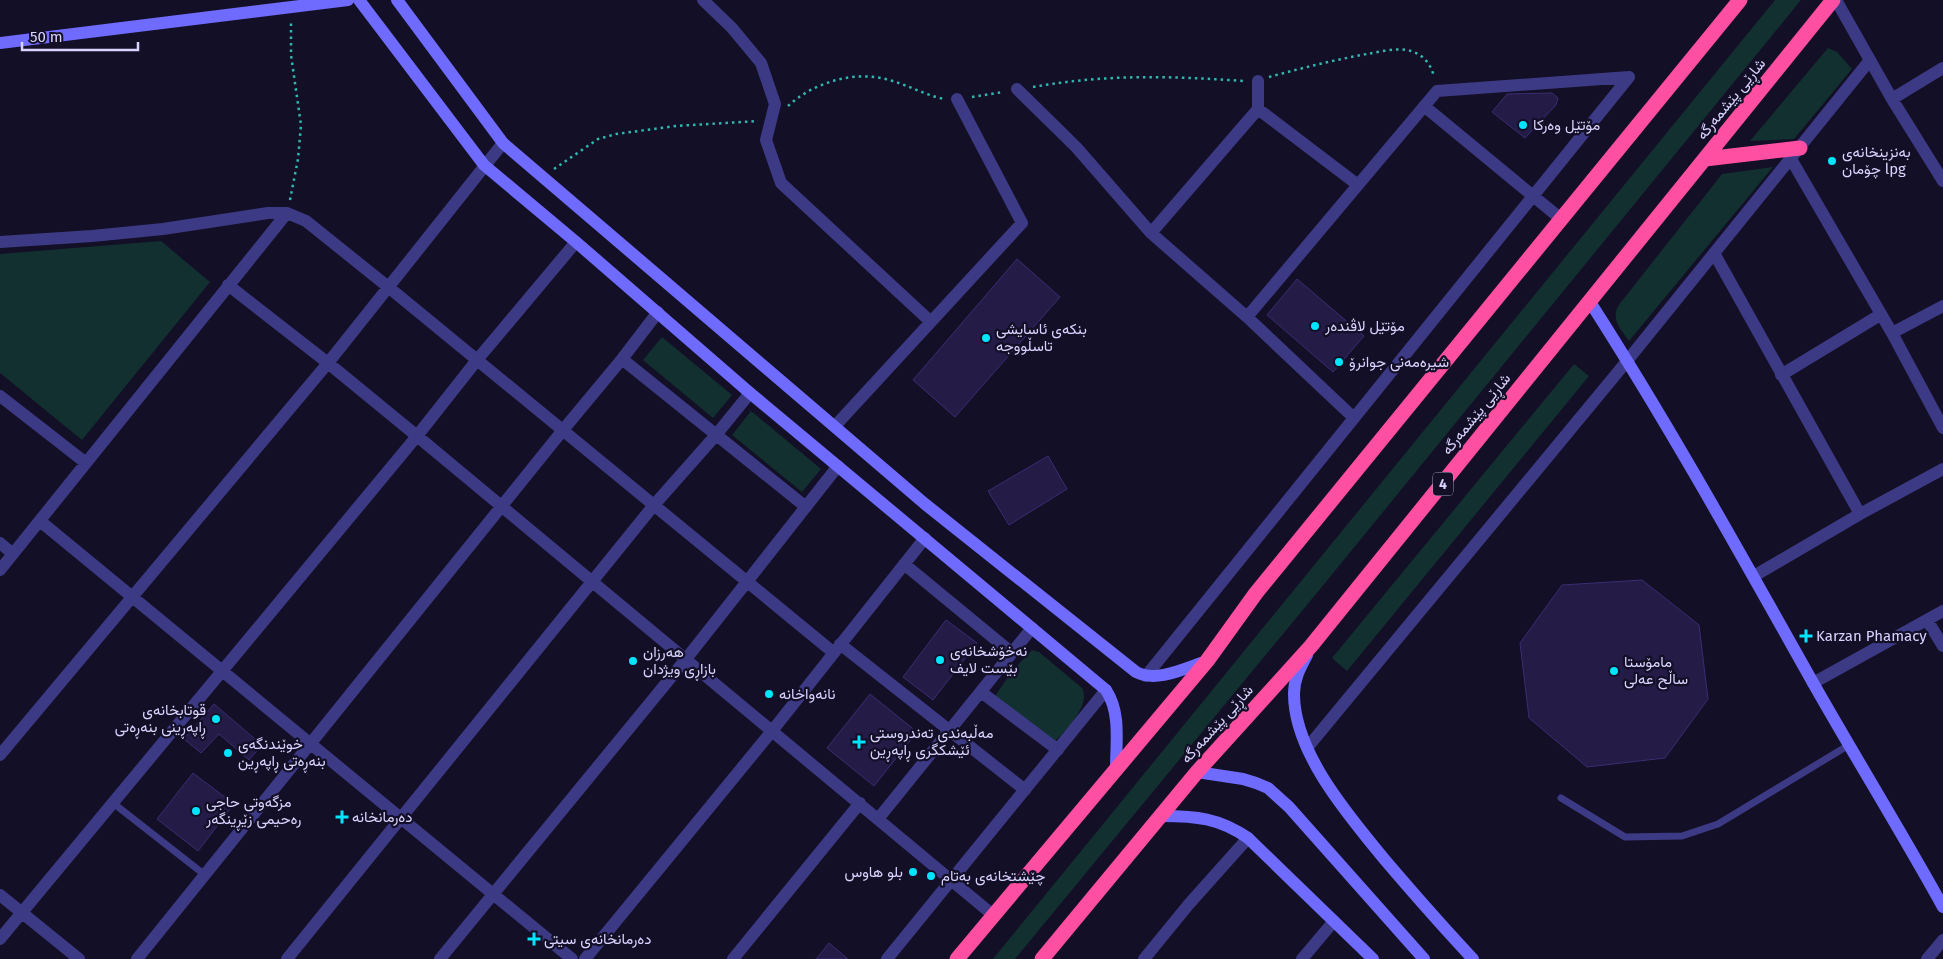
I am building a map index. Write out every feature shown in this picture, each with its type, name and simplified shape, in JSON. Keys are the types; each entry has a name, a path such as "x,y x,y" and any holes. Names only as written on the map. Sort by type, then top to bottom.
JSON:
{"highway":[{"path":"958,959 1207,661 1256,593 1740,0"},
{"name":"شاڕێی پێشمەرگە","path":"1042,959 1197,772 1311,646 1834,0"},
{"path":"1705,158 1796,154"}],"main road":[{"path":"0,43 271,4 348,0"},
{"path":"359,0 484,165 658,312 750,393 1106,690 1114,706 1116,717 1116,768"},
{"path":"397,0 503,143 925,504 1131,668 1146,676 1160,676 1207,661"},
{"path":"1590,302 1754,576 1849,745 1939,891 1943,907"},
{"path":"1311,646 1295,678 1296,718 1307,748 1323,780 1346,812 1413,892 1473,959"},
{"path":"1197,772 1243,779 1268,788 1289,807 1424,959"},
{"path":"1162,816 1204,818 1234,829 1248,838 1373,959"}],"street":[{"path":"703,0 732,28 761,63 775,104 766,140 781,183 931,322"},
{"path":"1834,0 1943,181"},
{"path":"1307,748 1627,361 1870,60"},
{"path":"1892,98 1943,68"},
{"path":"1146,676 1629,77 1437,91 1247,317"},
{"path":"1151,234 1258,109 1258,81"},
{"path":"1017,89 1076,147 1151,234 1247,317 1354,418"},
{"path":"835,426 1022,223 957,99"},
{"path":"1424,106 1561,219"},
{"path":"1258,109 1358,185"},
{"path":"0,755 328,362 503,143"},
{"path":"1796,154 1880,315 1892,333 1943,428"},
{"path":"0,242 163,229 268,213 287,214 306,221 388,286 746,581 950,731 1025,790"},
{"path":"0,570 287,214"},
{"path":"0,939 576,242"},
{"path":"1714,253 1860,514"},
{"path":"228,285 328,362 993,915"},
{"path":"1892,333 1943,306"},
{"path":"137,959 563,430 622,360 658,312"},
{"path":"1781,375 1880,315"},
{"path":"622,360 806,506"},
{"path":"288,959 654,505 716,435 750,393"},
{"path":"0,396 86,463"},
{"path":"440,959 686,659 838,466"},
{"path":"1754,576 1860,514 1943,469"},
{"path":"40,521 572,959"},
{"path":"585,959 772,730 925,538"},
{"path":"0,543 13,554"},
{"path":"904,564 1012,653"},
{"path":"1813,682 1943,611"},
{"path":"1927,620 1943,646"},
{"path":"878,819 1032,628"},
{"path":"887,959 1106,690"},
{"path":"981,692 1058,750"},
{"path":"733,959 860,803"},
{"path":"1144,959 1189,904 1248,838"},
{"path":"0,895 79,959"},
{"path":"1302,959 1334,921"},
{"path":"1927,959 1943,940"}],"lane":[{"path":"1561,798 1625,837 1682,836 1718,824 1849,745"},
{"path":"113,803 205,874"}],"path":[{"path":"287,214 298,159 301,125 291,55 299,4"},
{"path":"542,177 598,139 616,134 676,126 771,120 794,100 831,82 854,76 872,76 889,80 945,100 1066,81 1115,77 1159,76 1258,81 1344,58 1405,50 1416,53 1426,59 1433,70 1437,91"}],"green space":[{"path":"1775,0 1801,0 1015,959 993,959"},
{"path":"1828,48 1837,52 1852,69 1794,139 1750,141"},
{"path":"1773,167 1629,341 1616,320 1618,306 1722,174"},
{"path":"161,241 210,282 82,440 0,373 0,254"},
{"path":"662,337 732,395 713,418 643,360"},
{"path":"1574,364 1589,376 1347,671 1332,658"},
{"path":"751,411 821,469 802,492 732,435"},
{"path":"1032,650 1039,652 1082,688 1084,694 1081,709 1066,730 1055,741 995,696 1013,670"}],"building":[{"name":"مۆتێل وەرکا","path":"1552,93 1558,98 1556,105 1525,138 1492,112 1507,94"},
{"name":"بنکەی ئاسایشی تاسڵووجە","path":"1017,259 1060,297 955,417 913,380"},
{"name":"مۆتێل لاڤندەر","path":"1297,279 1364,336 1333,372 1267,315"},
{"path":"1048,456 1067,489 1009,525 988,491"},
{"name":"مامۆستا ساڵح عەلی","path":"1642,580 1699,625 1708,699 1665,758 1587,767 1529,718 1520,643 1562,585"},
{"name":"نەخۆشخانەی بێست لایف","path":"946,620 977,643 933,700 903,677"},
{"name":"مەڵبەندی تەندروستی ئێشکگری ڕاپەڕین","path":"870,694 917,732 874,786 827,748"},
{"name":"قوتابخانەی ڕاپەڕینی بنەڕەتی","path":"214,704 262,745 249,760 219,734 201,753 184,739"},
{"name":"مزگەوتی حاجی رەحیمی زێڕینگەر","path":"193,773 234,804 198,851 157,819"},
{"path":"829,943 848,959 816,959"}],"place":[{"name":"مۆتێل وەرکا","path":"1523,125"},
{"name":"بەنزینخانەی چۆمان lpg","path":"1832,161"},
{"name":"مۆتێل لاڤندەر","path":"1315,326"},
{"name":"بنکەی ئاسایشی تاسڵووجە","path":"986,338"},
{"name":"شیرەمەنی جوانرۆ","path":"1339,362"},
{"name":"Karzan Phamacy","path":"1806,636"},
{"name":"نەخۆشخانەی بێست لایف","path":"940,660"},
{"name":"ھەرزان بازاڕی ویژدان","path":"633,661"},
{"name":"مامۆستا ساڵح عەلی","path":"1614,671"},
{"name":"نانەواخانە","path":"769,694"},
{"name":"قوتابخانەی ڕاپەڕینی بنەڕەتی","path":"216,719"},
{"name":"مەڵبەندی تەندروستی ئێشکگری ڕاپەڕین","path":"859,742"},
{"name":"خوێندنگەی بنەڕەتی ڕاپەڕین","path":"228,753"},
{"name":"مزگەوتی حاجی رەحیمی زێڕینگەر","path":"196,811"},
{"name":"دەرمانخانە","path":"342,817"},
{"name":"بلو هاوس","path":"913,872"},
{"name":"چێشتخانەی بەتام","path":"931,876"},
{"name":"دەرمانخانەی سیتی","path":"534,939"}]}
